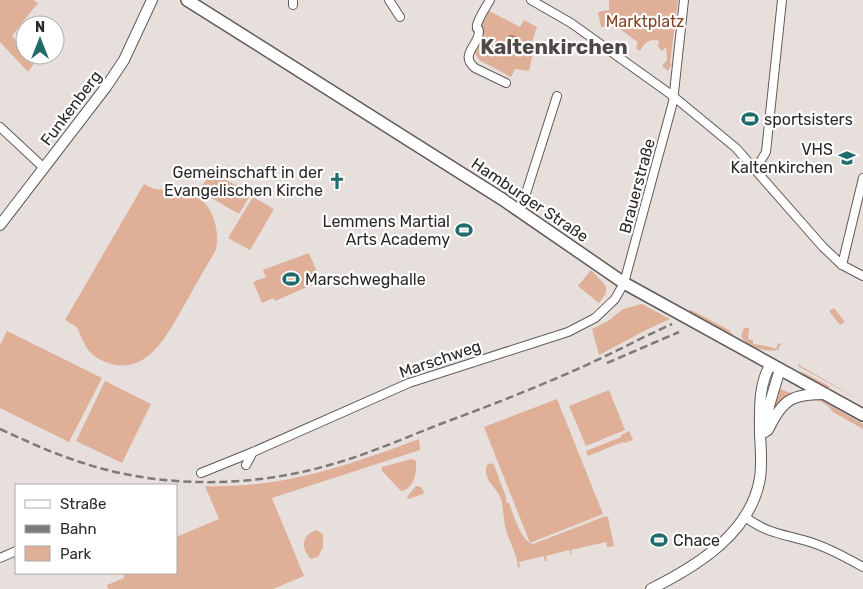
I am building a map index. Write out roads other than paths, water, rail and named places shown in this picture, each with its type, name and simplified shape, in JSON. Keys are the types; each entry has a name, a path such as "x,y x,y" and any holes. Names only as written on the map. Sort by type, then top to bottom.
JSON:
{"main road":[{"name":"Hamburger Straße","path":"187,0 520,212 624,283 863,415"}],"street":[{"name":"Funkenberg","path":"0,225 106,87 124,60 152,0"},
{"path":"389,0 400,17"},
{"path":"490,0 478,24 479,33 470,50 469,59 475,68 506,83"},
{"path":"531,0 571,23 673,96 736,148 823,247 842,264 863,276"},
{"name":"Brauerstraße","path":"624,283 651,186 673,96 684,0"},
{"path":"753,168 760,162 766,152 782,0"},
{"path":"520,212 557,96"},
{"path":"0,127 44,168"},
{"path":"842,264 863,178"},
{"name":"Marschweg","path":"202,473 409,383 568,332 595,318 615,299 624,283"},
{"path":"761,455 776,366"},
{"path":"651,589 694,566 725,540 751,506 760,478 760,420 763,386 776,366"},
{"path":"764,442 777,413 790,399 798,395 826,394"},
{"path":"246,465 253,452"},
{"path":"744,516 757,526 781,536 822,547 840,554 863,567"},
{"path":"0,558 15,551"}],"railway":[{"path":"0,429 39,447 70,458 111,471 142,477 206,482 271,478 333,464 389,445 512,397 592,363 672,324"},
{"path":"607,363 679,332"}],"place":[{"name":"sportsisters","path":"750,119"},
{"name":"VHS Kaltenkirchen","path":"847,158"},
{"name":"Gemeinschaft in der Evangelischen Kirche","path":"337,181"},
{"name":"Lemmens Martial Arts Academy","path":"464,230"},
{"name":"Marschweghalle","path":"291,279"},
{"name":"Chace","path":"659,540"}],"district":[{"name":"Kaltenkirchen","path":"554,46"}],"park label":[{"name":"Marktplatz","path":"645,21"}]}
